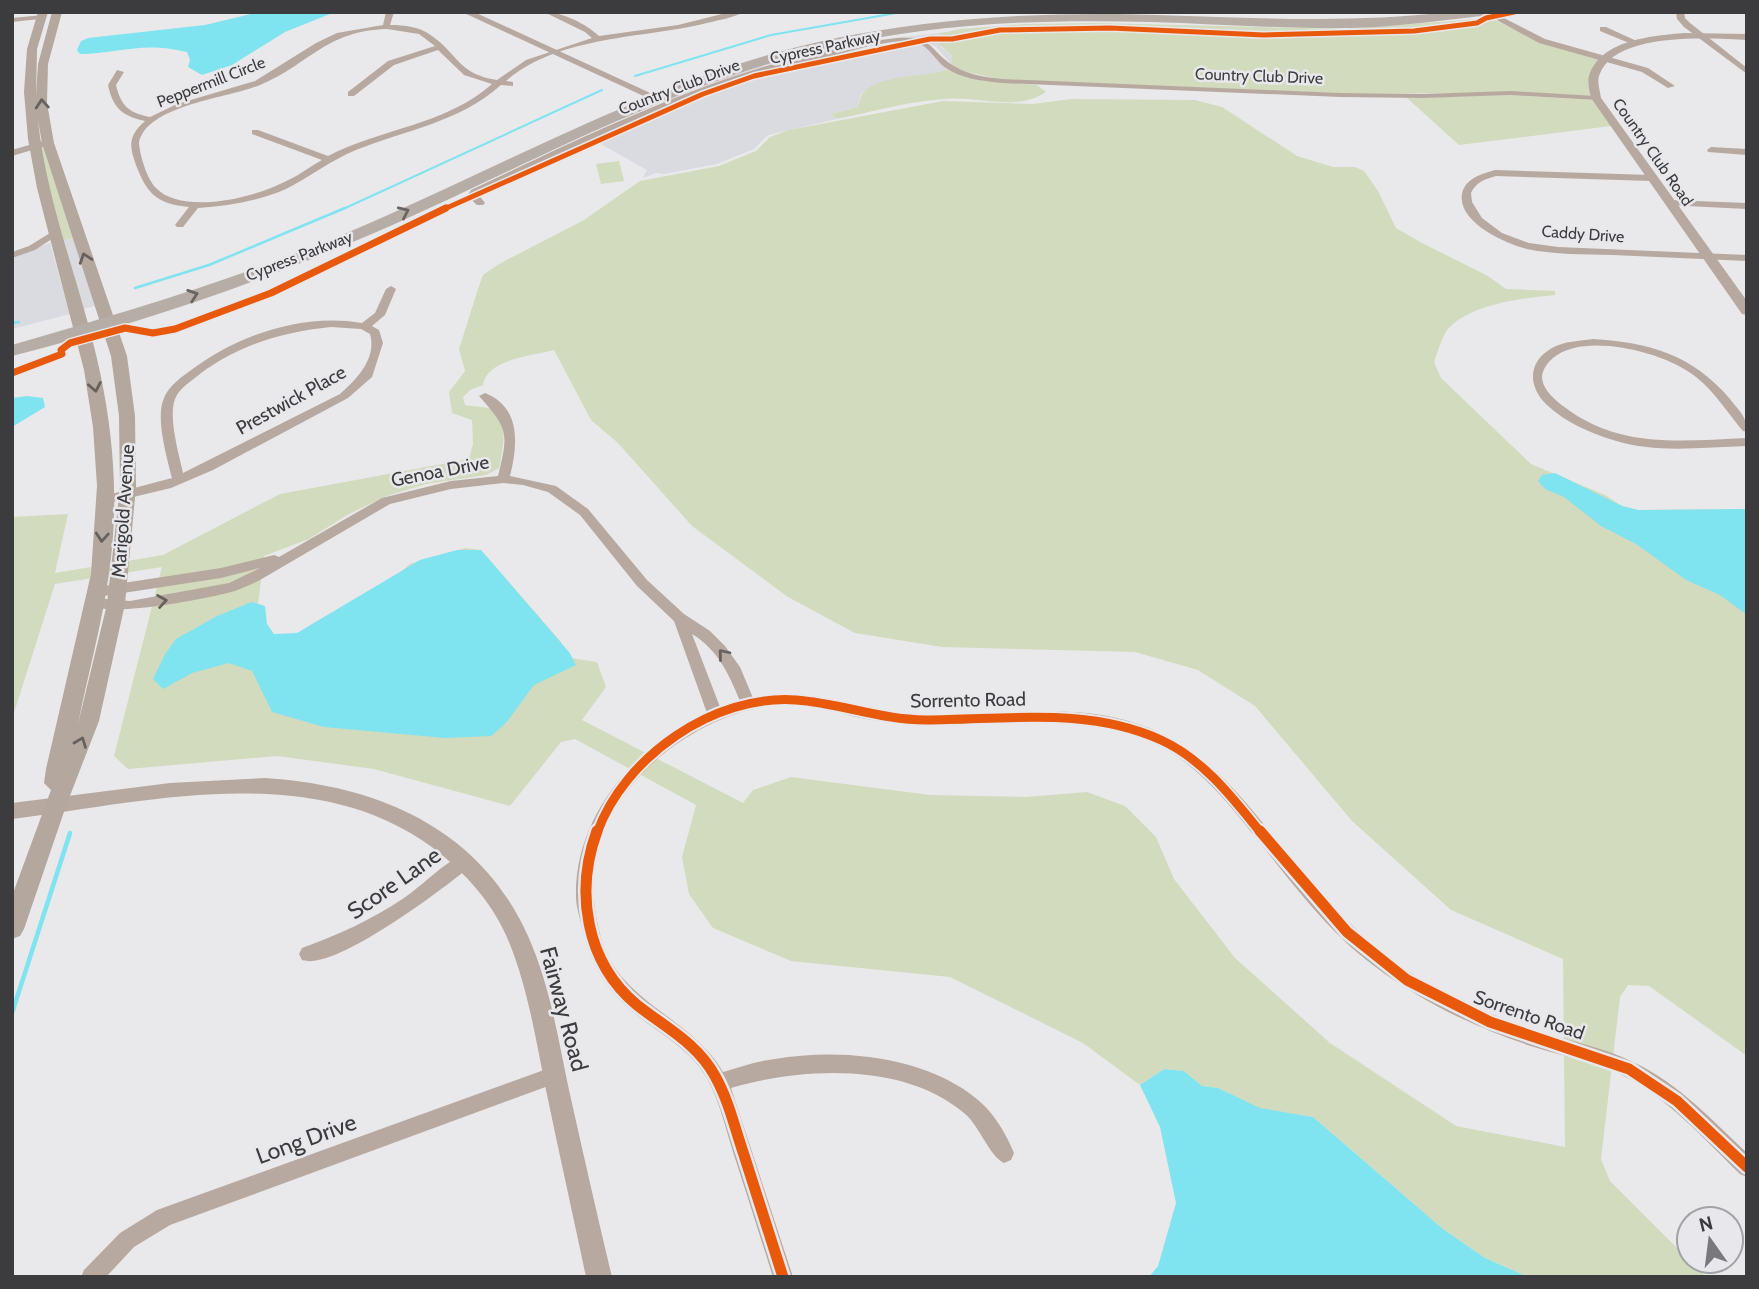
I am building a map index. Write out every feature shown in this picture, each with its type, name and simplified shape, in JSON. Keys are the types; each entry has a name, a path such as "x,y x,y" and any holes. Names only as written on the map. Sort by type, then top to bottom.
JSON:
{"main road":[{"name":"Marigold Avenue","path":"12,929 55,806 89,721 117,596 128,491 124,390 119,356 48,143 41,103 43,64 57,12"},
{"name":"Cypress Parkway","path":"295,244 637,91 733,58 829,34 935,18 1007,12"},
{"path":"1157,12 1301,17 1405,12"},
{"name":"Cypress Parkway","path":"12,351 79,325 333,245 660,101 710,76 772,57 866,36 940,26 1082,18 1354,24 1483,12"},
{"name":"Marigold Avenue","path":"42,15 28,41 22,107 28,147 99,405 105,496 96,597 55,780 55,806"},
{"name":"Cypress Parkway","path":"105,317 271,253"},
{"name":"Cypress Parkway","path":"12,337 79,325"}],"street":[{"path":"386,27 390,12"},
{"path":"466,12 660,101"},
{"path":"548,12 588,30 598,39"},
{"path":"563,19 581,12"},
{"name":"Peppermill Circle","path":"505,83 466,73 431,36 422,32 386,27 360,30 332,38 259,82 182,106 152,120 137,134 133,144 150,187 165,198 196,204 226,203 264,194 290,183 328,159 365,143 446,116 505,83 515,69 554,53 598,39 627,37 740,12"},
{"path":"1483,12 1552,45 1645,70 1671,86"},
{"path":"1499,12 1545,36 1605,58 1637,43 1700,35 1747,37"},
{"path":"1680,12 1683,21 1747,72"},
{"path":"12,20 42,15"},
{"path":"1603,29 1637,43"},
{"name":"Country Club Drive","path":"480,203 471,196 474,192 660,101 771,67 838,51 913,40 932,48 943,62 960,72 1002,81 1351,95 1511,93 1596,99"},
{"path":"351,94 386,65 441,47"},
{"name":"Country Club Road","path":"1605,58 1593,78 1596,99 1747,311"},
{"path":"120,72 112,85 117,105 127,113 152,120"},
{"path":"256,132 328,159"},
{"path":"12,148 48,143"},
{"path":"12,153 28,147"},
{"path":"1711,150 1747,152"},
{"name":"Caddy Drive","path":"1651,178 1496,173 1474,180 1467,186 1466,193 1483,225 1520,244 1558,250 1708,256"},
{"path":"1670,203 1747,206"},
{"path":"180,225 196,204"},
{"path":"12,255 32,248 53,235"},
{"path":"1708,256 1747,258"},
{"path":"178,478 168,407 172,394 183,382 236,347 257,338 338,323 365,326 380,314 391,289"},
{"name":"Prestwick Place","path":"105,496 167,485 178,478 209,467 352,391 366,377 378,342 375,332 365,326"},
{"path":"1747,428 1701,375 1678,361 1651,350 1622,345 1583,344 1555,352 1540,366 1538,378 1548,399 1580,423 1605,434 1649,444 1747,442"},
{"path":"485,396 502,410 510,433 511,446 503,479"},
{"name":"Genoa Drive","path":"96,597 117,596 130,606 232,587 255,577 386,501 451,485 503,479 552,489 584,512 642,583 679,618 720,650 733,667 748,704"},
{"name":"Genoa Drive","path":"679,618 716,716"},
{"name":"Sorrento Road","path":"783,1277 731,1115 710,1066 688,1040 642,1009 619,987 593,941 584,894 586,865 592,840 616,793 636,770 665,744 716,716 748,704 783,699 803,700 880,716 938,720 1086,717 1122,723 1148,732 1183,751 1209,773 1323,911 1354,941 1387,967 1479,1019 1618,1064 1643,1076 1676,1102 1747,1167"},
{"name":"Fairway Road","path":"12,811 219,787 267,786 303,789 341,796 385,810 425,830 465,861 499,902 521,944 534,980 598,1277"},
{"name":"Score Lane","path":"308,954 334,947 375,927 465,861"},
{"path":"718,1082 768,1069 807,1064 850,1065 901,1074 942,1087 969,1104 991,1129 1004,1153"},
{"name":"Long Drive","path":"92,1277 127,1240 164,1217 555,1075"}],"shaded area":[{"path":"946,32 942,33 941,47 952,56 952,65 936,47 925,41 899,39 770,66 667,102 665,100 734,74 784,59 877,40"},
{"path":"912,41 929,48 940,62 950,69 938,74 890,80 868,88 861,94 858,107 831,114 837,119 768,135 754,149 717,164 664,174 656,173 643,178 647,170 592,139 726,84 828,55"},
{"path":"73,238 95,306 80,310 60,241"},
{"path":"50,243 70,314 12,329 12,257"}],"green space":[{"path":"1491,18 1540,42 1599,59 1589,77 1591,96 1527,93 1337,93 1003,80 963,71 952,65 952,56 935,40 942,33 960,29 1025,24 1096,23 1346,29"},
{"path":"950,69 982,80 1037,85 1046,92 1023,101 945,99 904,104 837,119 831,114 858,107 864,92 881,82"},
{"path":"1513,95 1593,100 1611,126 1459,145 1407,98"},
{"path":"1071,99 1195,100 1222,107 1297,156 1333,167 1355,167 1364,171 1378,191 1396,228 1488,276 1506,289 1555,291 1555,295 1514,300 1460,319 1445,334 1434,362 1441,378 1531,464 1605,495 1622,506 1638,510 1747,509 1747,1056 1649,986 1628,985 1620,997 1601,1159 1610,1181 1675,1246 1675,1275 1706,1277 1528,1277 1485,1258 1443,1229 1313,1117 1261,1109 1218,1088 1202,1086 1184,1071 1164,1069 1140,1085 1083,1043 950,977 791,961 713,928 689,894 682,857 696,805 575,739 561,742 510,806 374,769 277,756 128,769 114,756 162,567 55,584 12,719 12,517 68,514 55,573 163,555 280,494 469,459 473,444 472,420 452,413 449,392 465,371 459,349 483,275 584,220 640,181 719,166 756,151 770,137 789,130 943,101 1033,104","holes":["554,350 591,420 618,443 692,526 788,597 855,633 942,647 1135,652 1198,670 1255,706 1352,821 1451,910 1563,959 1565,1147 1456,1126 1330,1043 1235,958 1174,879 1156,837 1125,806 1087,792 1026,797 930,795 791,777 753,790 743,803 582,720 606,687 597,662 564,657 561,642 481,550 465,548 410,564 381,589 327,621 289,637 262,635 257,613 264,556 309,539 347,515 387,496 426,484 486,475 499,468 504,437 502,421 493,410 465,405 463,397 470,390 483,385 486,376 501,364"]},
{"path":"44,146 73,238 60,241 33,148"},
{"path":"619,161 624,181 601,184 596,164"}],"water":[{"path":"259,12 335,12 285,32 232,65 202,75 188,67 190,60 187,52 145,48 80,54 77,50 81,41 88,38 205,25"},
{"path":"12,398 43,398 45,407 12,427"},
{"path":"1555,473 1622,506 1638,510 1747,509 1747,615 1720,595 1686,580 1636,544 1601,526 1564,497 1545,489 1538,481 1542,475"},
{"path":"457,550 481,550 569,652 576,665 534,685 506,723 491,736 445,738 324,727 272,712 252,671 229,663 192,673 163,689 153,679 176,639 217,616 252,602 265,606 267,624 274,634 297,633 420,560"},
{"path":"1164,1069 1184,1071 1202,1086 1218,1088 1260,1108 1313,1117 1443,1229 1485,1258 1528,1277 1149,1277 1158,1266 1176,1203 1160,1127 1140,1085"}],"waterway":[{"path":"635,76 771,35 902,12"},
{"path":"341,210 602,90"},
{"path":"135,288 209,265 345,208"},
{"path":"12,323 19,322"},
{"path":"12,1013 70,833"}],"cycle path":[{"path":"12,373 62,354 61,350 70,343 125,328 153,333 175,329 271,293 428,216 703,94 754,76 820,60 930,39 952,39 1000,30 1110,28 1264,35 1414,31 1477,23 1486,18 1514,12"},
{"path":"783,1277 720,1085 694,1047 632,1000 612,977 593,940 584,897 588,856 602,817 625,782 655,752 691,727 729,709 770,700 810,701 875,715 918,720 1085,718 1124,726 1163,741 1202,766 1321,906 1375,957 1423,990 1473,1015 1525,1035 1608,1060 1646,1078 1691,1114 1747,1167"}]}
